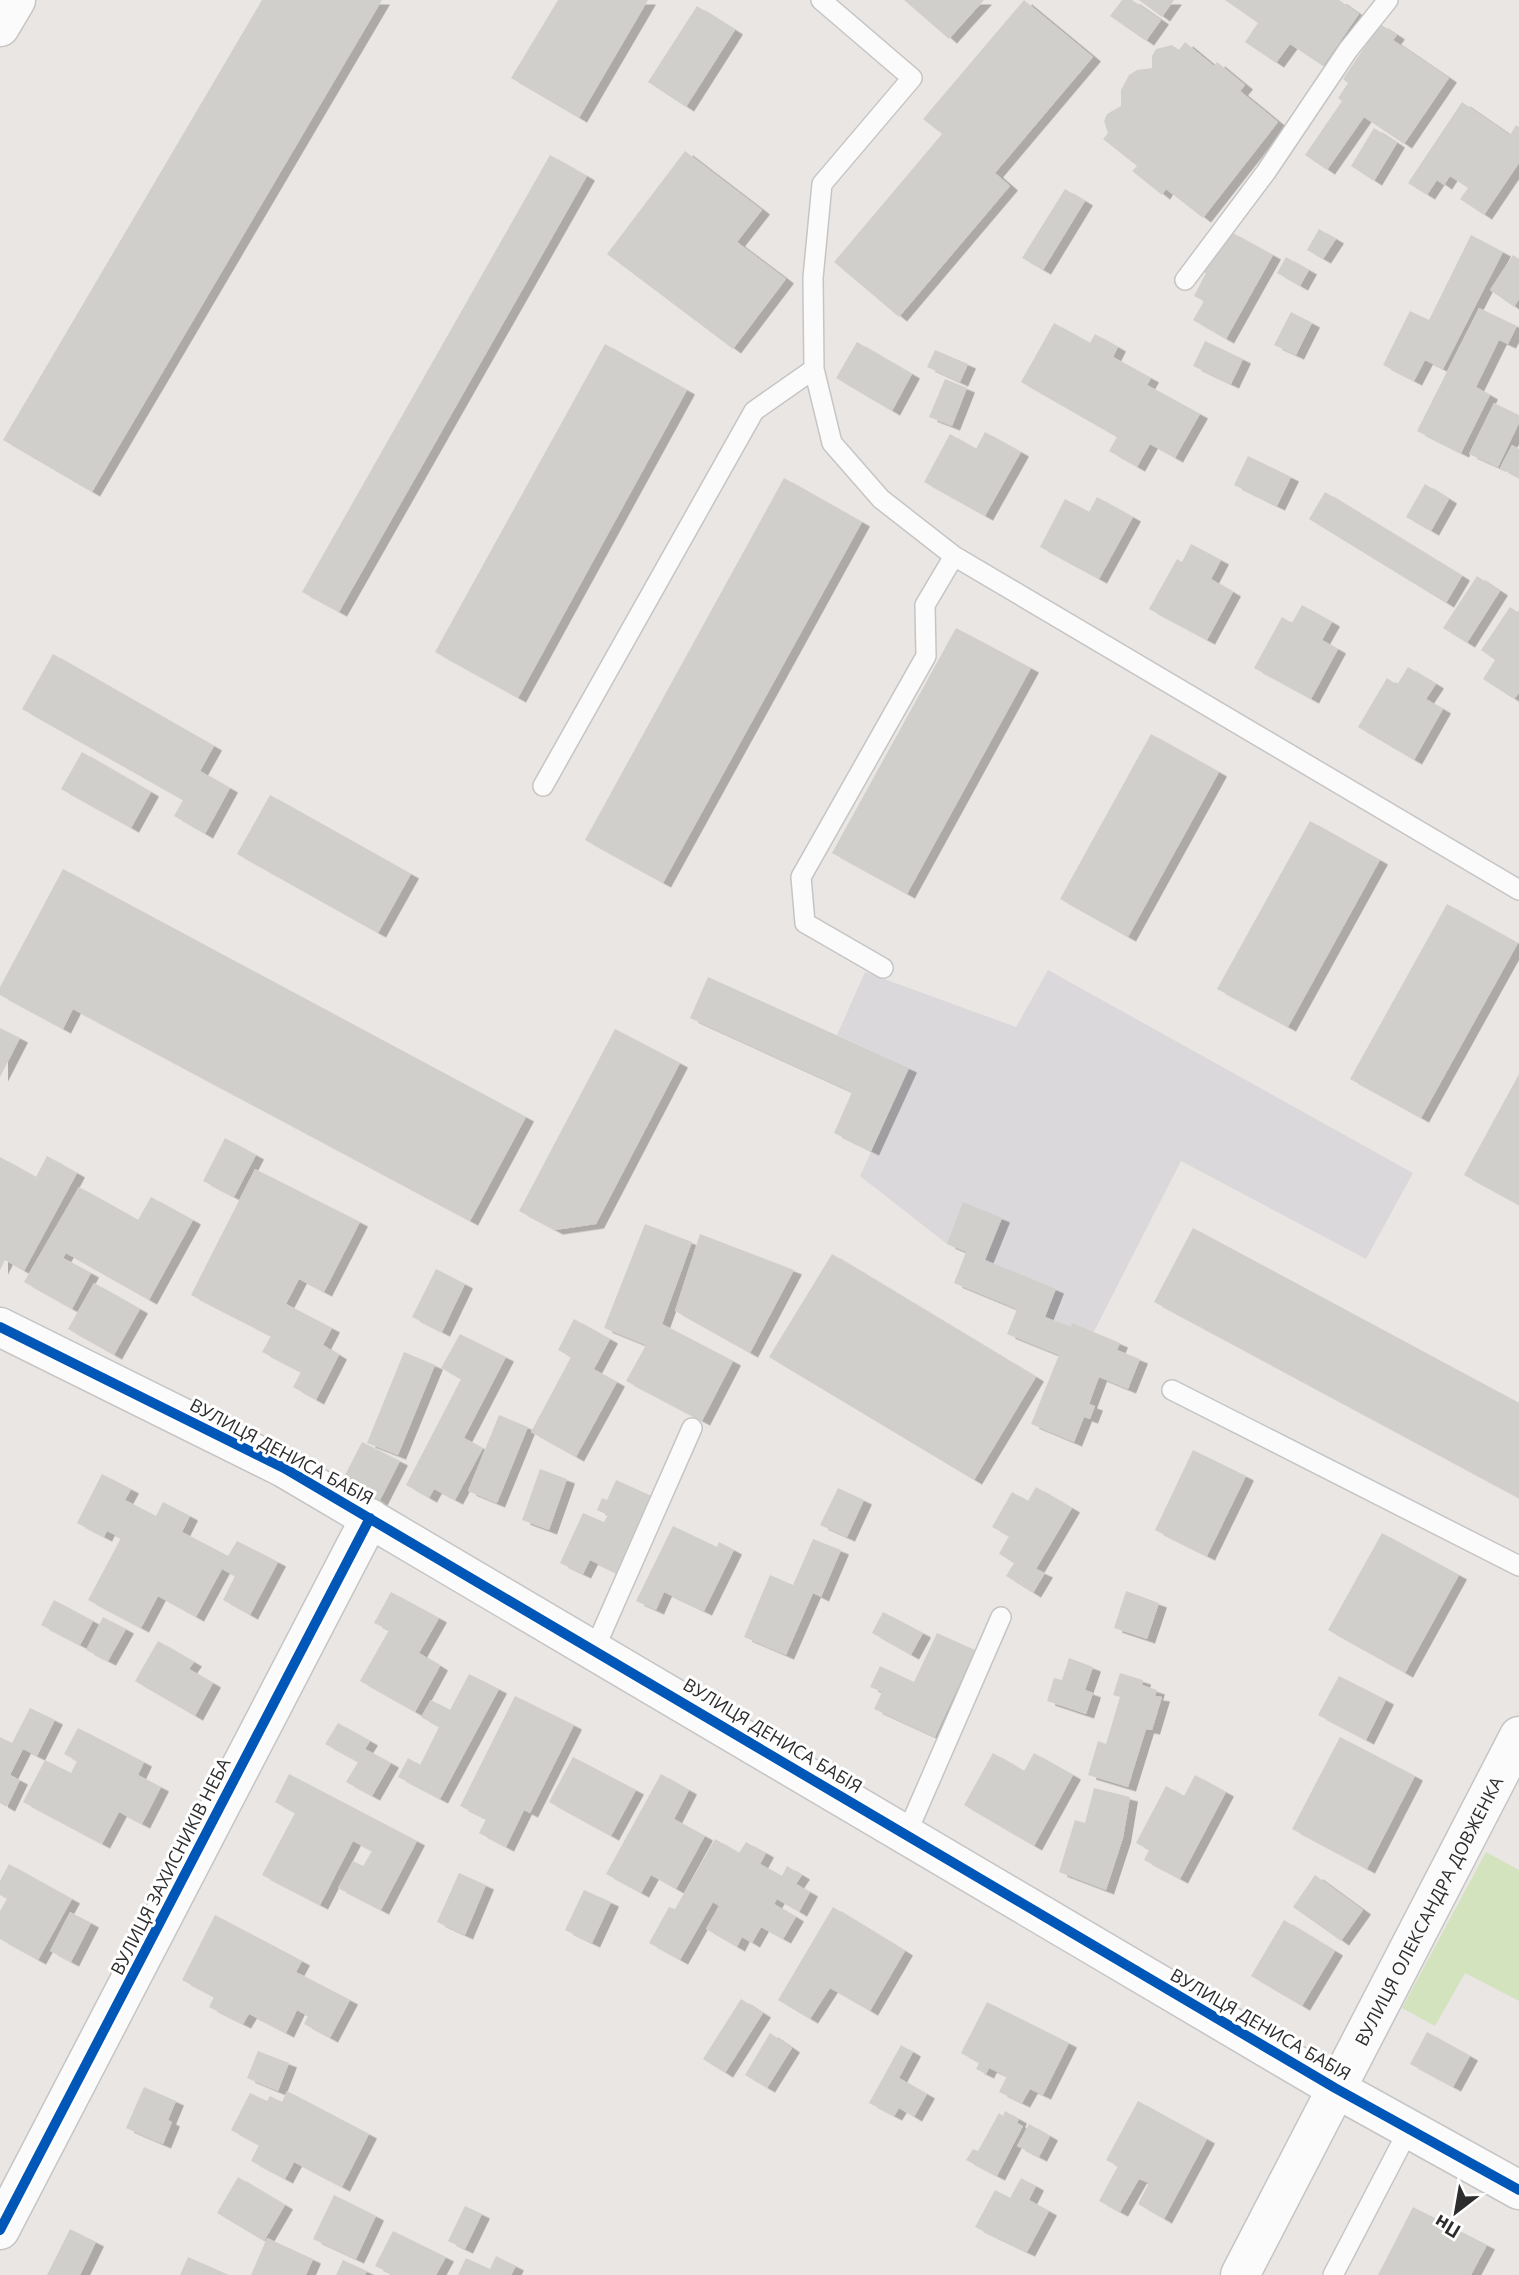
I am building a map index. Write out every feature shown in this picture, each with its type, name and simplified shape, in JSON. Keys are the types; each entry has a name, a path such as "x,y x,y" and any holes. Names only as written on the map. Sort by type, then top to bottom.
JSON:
{"street":[{"path":"0,27 16,0"},
{"name":"ВУЛИЦЯ ДЕНИСА БАБІЯ","path":"0,1327 284,1468 1335,2088 1519,2190"},
{"name":"ВУЛИЦЯ ЗАХИСНИКІВ НЕБА","path":"0,2230 370,1518"},
{"name":"ВУЛИЦЯ ОЛЕКСАНДРА ДОВЖЕНКА","path":"1240,2275 1519,1736"}],"lane":[{"path":"821,0 912,78 822,184 813,278 814,369 832,443 881,499 954,556 1519,890"},
{"path":"1185,280 1266,172 1348,50 1388,0"},
{"path":"543,786 754,411 814,369"},
{"path":"883,968 805,923 801,877 926,656 925,605 954,556"},
{"path":"1172,1390 1519,1566"},
{"path":"594,1650 692,1428"},
{"path":"906,1835 1001,1617"},
{"path":"1333,2275 1409,2129"}],"shaded area":[{"path":"1048,970 1413,1173 1366,1259 1181,1161 1084,1351 1030,1325 1044,1291 947,1244 860,1176 909,1068 837,1035 865,972 1016,1027"}],"green space":[{"path":"1486,1852 1519,1870 1519,2001 1465,1973 1435,2026 1402,2008"}],"building":[{"path":"262,0 382,0 92,492 3,440"},
{"path":"558,0 648,0 579,118 511,78"},
{"path":"904,0 984,0 949,39"},
{"path":"1024,0 1093,57 995,173 1010,186 899,317 834,262 942,134 923,119"},
{"path":"1122,0 1132,0 1161,20 1146,41 1110,16"},
{"path":"1139,0 1174,0 1162,17"},
{"path":"1225,0 1339,0 1359,14 1323,66 1290,44 1276,63 1245,42 1258,23"},
{"path":"697,6 735,30 686,107 648,82"},
{"path":"1380,24 1397,35 1393,40 1449,78 1404,144 1364,117 1327,170 1305,155 1342,101 1338,98 1348,83 1343,79"},
{"path":"1185,42 1214,66 1217,62 1245,85 1240,91 1278,122 1203,218 1166,189 1162,195 1132,171 1137,166 1103,139 1108,133 1104,121 1107,114 1121,106 1121,90 1129,75 1137,70 1152,68 1152,56 1156,49 1172,45 1179,50"},
{"path":"1462,102 1510,135 1516,125 1519,127 1519,163 1484,215 1460,199 1468,188 1450,176 1444,185 1437,180 1427,195 1408,183"},
{"path":"1374,128 1397,143 1374,181 1351,166"},
{"path":"685,151 762,210 737,242 786,279 733,349 607,254"},
{"path":"550,155 587,176 339,612 302,592"},
{"path":"1065,189 1085,201 1043,270 1022,258"},
{"path":"1319,229 1336,239 1323,259 1307,250"},
{"path":"1231,232 1273,255 1226,339 1193,320 1204,301 1194,296 1206,273 1202,271 1216,248 1221,251"},
{"path":"1471,235 1503,252 1443,369 1425,360 1414,381 1383,365 1410,311 1429,320"},
{"path":"1513,255 1519,259 1519,299 1514,307 1490,290"},
{"path":"1286,257 1309,270 1300,286 1277,273"},
{"path":"1479,308 1517,326 1508,344 1499,340 1476,387 1490,395 1461,453 1417,431"},
{"path":"1291,312 1312,323 1296,355 1274,345"},
{"path":"1054,323 1090,343 1095,334 1118,347 1113,357 1151,378 1147,385 1200,414 1175,458 1150,444 1137,467 1109,451 1117,437 1021,382"},
{"path":"1205,341 1243,359 1231,384 1193,366"},
{"path":"857,342 912,374 892,411 836,378"},
{"path":"605,344 687,390 518,698 435,652"},
{"path":"935,350 968,364 960,382 927,367"},
{"path":"945,379 967,388 952,426 929,417"},
{"path":"1494,403 1519,415 1519,423 1498,467 1469,454"},
{"path":"985,432 1021,452 985,516 924,482 950,434 976,449"},
{"path":"1512,445 1519,449 1519,478 1500,468"},
{"path":"1248,456 1291,477 1277,506 1234,485"},
{"path":"784,478 862,522 663,883 585,840"},
{"path":"1425,484 1449,499 1431,531 1406,517"},
{"path":"1325,492 1462,576 1446,603 1309,519"},
{"path":"1097,497 1133,517 1099,579 1040,547 1065,499 1089,512"},
{"path":"1191,544 1221,560 1211,579 1233,592 1207,640 1149,609 1177,559 1182,562"},
{"path":"1477,576 1500,591 1467,643 1443,628"},
{"path":"1302,605 1332,622 1322,640 1338,649 1311,699 1254,668 1282,617 1292,623"},
{"path":"1510,607 1519,613 1519,693 1514,699 1483,679 1495,660 1481,650"},
{"path":"956,628 1031,668 907,894 832,853"},
{"path":"53,654 214,746 200,771 230,788 205,834 174,816 183,800 22,709"},
{"path":"1408,667 1436,684 1426,699 1443,709 1414,760 1358,727 1387,678 1397,685"},
{"path":"1151,734 1219,772 1128,937 1060,899"},
{"path":"82,752 151,792 131,828 61,789"},
{"path":"270,795 411,874 378,933 237,854"},
{"path":"1310,821 1380,860 1288,1027 1217,989"},
{"path":"63,869 526,1117 470,1221 73,1009 63,1029 0,995 0,987"},
{"path":"1447,904 1518,943 1421,1118 1350,1079"},
{"path":"708,977 909,1068 871,1151 834,1133 852,1092 690,1018"},
{"path":"0,1028 20,1038 0,1077"},
{"path":"615,1029 680,1063 596,1224 555,1230 519,1211"},
{"path":"1519,1074 1519,1205 1464,1175"},
{"path":"225,1138 256,1155 234,1197 203,1181"},
{"path":"47,1156 77,1173 24,1271 5,1260 0,1270 0,1157 36,1177"},
{"path":"255,1169 360,1222 324,1292 299,1279 286,1304 332,1328 323,1345 339,1355 316,1400 293,1387 301,1372 262,1352 271,1336 191,1295"},
{"path":"79,1187 138,1220 151,1197 193,1220 149,1300 66,1253 63,1258 91,1273 72,1309 24,1282"},
{"path":"963,1202 1002,1218 985,1260 1056,1289 1045,1317 1071,1327 1072,1323 1120,1343 1117,1350 1140,1359 1128,1389 1099,1377 1089,1404 1095,1406 1090,1419 1084,1417 1074,1442 1031,1424 1059,1355 1007,1334 1017,1309 954,1283 966,1252 947,1244"},
{"path":"645,1224 692,1242 662,1324 733,1361 702,1421 626,1381 646,1345 604,1328"},
{"path":"1193,1228 1519,1403 1519,1498 1154,1302"},
{"path":"700,1234 794,1270 750,1353 675,1311"},
{"path":"832,1254 1036,1377 974,1480 769,1357"},
{"path":"436,1269 465,1284 442,1332 412,1317"},
{"path":"94,1283 140,1309 114,1355 68,1329"},
{"path":"574,1319 610,1339 594,1369 586,1365 617,1382 576,1457 531,1432 571,1357 558,1350"},
{"path":"460,1334 506,1357 464,1438 483,1448 455,1500 434,1489 429,1498 406,1485 461,1379 441,1368"},
{"path":"404,1352 435,1365 398,1455 367,1443"},
{"path":"499,1415 528,1427 497,1503 468,1491"},
{"path":"362,1442 400,1461 379,1502 341,1483"},
{"path":"1193,1450 1246,1476 1207,1556 1155,1530"},
{"path":"540,1469 567,1479 549,1530 522,1520"},
{"path":"102,1474 131,1489 125,1500 156,1516 163,1502 190,1516 182,1532 228,1556 237,1541 278,1562 250,1615 223,1600 235,1576 222,1569 196,1617 158,1596 141,1628 88,1600 121,1538 107,1531 104,1537 77,1523"},
{"path":"616,1480 654,1497 619,1574 590,1560 583,1574 560,1563 583,1513 604,1522 608,1515 597,1510 602,1498 607,1500"},
{"path":"1036,1487 1072,1508 1036,1569 1045,1573 1033,1593 1006,1576 1014,1563 999,1554 1009,1536 992,1527 1012,1492 1028,1501"},
{"path":"838,1488 864,1500 847,1537 820,1525"},
{"path":"673,1526 717,1547 719,1542 734,1550 704,1611 664,1592 656,1610 636,1601"},
{"path":"1382,1533 1459,1575 1405,1673 1328,1630"},
{"path":"813,1539 841,1550 821,1597 813,1593 786,1655 744,1637 770,1575 793,1585"},
{"path":"1126,1591 1159,1603 1147,1639 1114,1628"},
{"path":"391,1592 439,1618 419,1653 440,1666 415,1712 360,1681 389,1630 374,1623"},
{"path":"54,1600 93,1621 80,1645 41,1625"},
{"path":"883,1612 923,1633 911,1655 872,1633"},
{"path":"103,1617 126,1629 108,1661 86,1650"},
{"path":"937,1633 975,1650 935,1737 874,1709 882,1692 870,1687 880,1666 914,1682"},
{"path":"158,1641 194,1662 189,1669 213,1683 195,1716 135,1681"},
{"path":"1069,1658 1093,1667 1085,1690 1093,1693 1086,1714 1047,1701 1054,1678 1062,1680"},
{"path":"1120,1673 1143,1680 1142,1685 1157,1690 1155,1696 1162,1697 1152,1730 1146,1729 1128,1787 1088,1775 1098,1741 1106,1744 1120,1697 1113,1695"},
{"path":"469,1674 499,1689 440,1799 398,1777 408,1758 420,1765 439,1727 421,1717 431,1700 450,1710"},
{"path":"1339,1676 1386,1700 1366,1740 1318,1715"},
{"path":"515,1696 574,1725 530,1813 524,1810 506,1847 479,1833 486,1819 460,1806"},
{"path":"30,1708 55,1720 37,1756 23,1749 10,1775 20,1780 7,1807 0,1803 0,1737 12,1743"},
{"path":"338,1723 370,1741 365,1749 391,1763 372,1796 346,1782 358,1762 325,1744"},
{"path":"78,1728 144,1762 138,1775 161,1787 142,1824 119,1812 102,1844 23,1802 45,1760 71,1773 77,1761 64,1754"},
{"path":"1340,1737 1415,1776 1367,1869 1292,1829"},
{"path":"993,1753 1024,1771 1034,1753 1073,1775 1034,1846 964,1805"},
{"path":"573,1757 636,1790 611,1836 549,1802"},
{"path":"289,1774 417,1841 381,1910 338,1888 353,1861 363,1866 372,1851 353,1841 320,1905 262,1875 295,1813 275,1802"},
{"path":"661,1774 689,1790 674,1819 705,1836 676,1889 651,1875 641,1893 606,1874"},
{"path":"1195,1775 1226,1792 1180,1879 1144,1860 1149,1850 1136,1843 1166,1786 1184,1796"},
{"path":"1094,1788 1130,1797 1123,1838 1106,1890 1059,1872 1075,1820 1085,1823"},
{"path":"715,1839 739,1853 746,1842 766,1853 760,1864 782,1876 787,1866 802,1875 796,1884 810,1892 799,1912 777,1899 774,1904 796,1917 783,1939 761,1927 752,1943 742,1937 737,1947 706,1929 719,1906 713,1902 680,1960 649,1943 669,1907 675,1909"},
{"path":"9,1864 72,1899 38,1960 0,1939 0,1911 7,1899 0,1895 0,1881"},
{"path":"459,1873 486,1885 465,1935 437,1922"},
{"path":"1315,1875 1363,1910 1341,1941 1293,1907"},
{"path":"584,1890 611,1902 592,1943 565,1930"},
{"path":"833,1907 905,1951 870,2011 830,1988 810,2019 778,2000"},
{"path":"70,1912 91,1923 71,1962 50,1951"},
{"path":"215,1915 302,1961 296,1972 350,2000 330,2038 304,2024 308,2016 297,2010 286,2033 249,2014 243,2024 209,2007 214,1997 182,1980"},
{"path":"1284,1920 1335,1951 1302,2006 1251,1976"},
{"path":"741,1999 763,2013 725,2073 703,2059"},
{"path":"987,2002 1069,2043 1043,2095 1030,2089 1022,2103 999,2092 1007,2076 989,2068 986,2074 976,2069 979,2063 961,2053"},
{"path":"1427,2032 1470,2056 1453,2087 1410,2064"},
{"path":"770,2033 792,2048 767,2088 745,2075"},
{"path":"901,2045 913,2052 899,2078 927,2094 914,2117 899,2108 894,2116 869,2103"},
{"path":"258,2051 289,2063 278,2091 247,2078"},
{"path":"144,2087 176,2101 168,2120 172,2122 163,2144 126,2128"},
{"path":"287,2091 369,2134 342,2187 294,2162 285,2179 251,2161 259,2145 231,2130 250,2093 267,2101 270,2096 282,2102"},
{"path":"1138,2101 1207,2139 1164,2219 1138,2204 1149,2183 1139,2179 1120,2212 1099,2201 1118,2166 1106,2160"},
{"path":"1005,2111 1019,2119 1017,2123 1023,2126 997,2176 966,2160 973,2149 978,2151 999,2113 1003,2116"},
{"path":"1029,2124 1050,2136 1039,2157 1017,2146"},
{"path":"238,2177 285,2205 264,2241 217,2213"},
{"path":"1021,2178 1036,2186 1029,2200 1049,2211 1027,2252 975,2227 995,2190 1010,2198"},
{"path":"334,2195 376,2216 356,2259 313,2239"},
{"path":"465,2206 482,2214 465,2249 448,2241"},
{"path":"1413,2207 1487,2245 1471,2275 1378,2275"},
{"path":"70,2229 96,2242 80,2275 47,2275"},
{"path":"393,2231 446,2257 436,2275 394,2275 375,2266"},
{"path":"267,2238 313,2259 306,2275 251,2275"},
{"path":"496,2256 516,2266 511,2275 458,2275 466,2258 490,2269"},
{"path":"188,2257 229,2275 180,2275"},
{"path":"343,2260 367,2271 365,2275 336,2275"}],"cycle path":[{"path":"0,1327 284,1468 1335,2088 1519,2190"},
{"path":"0,2230 370,1518"}]}
